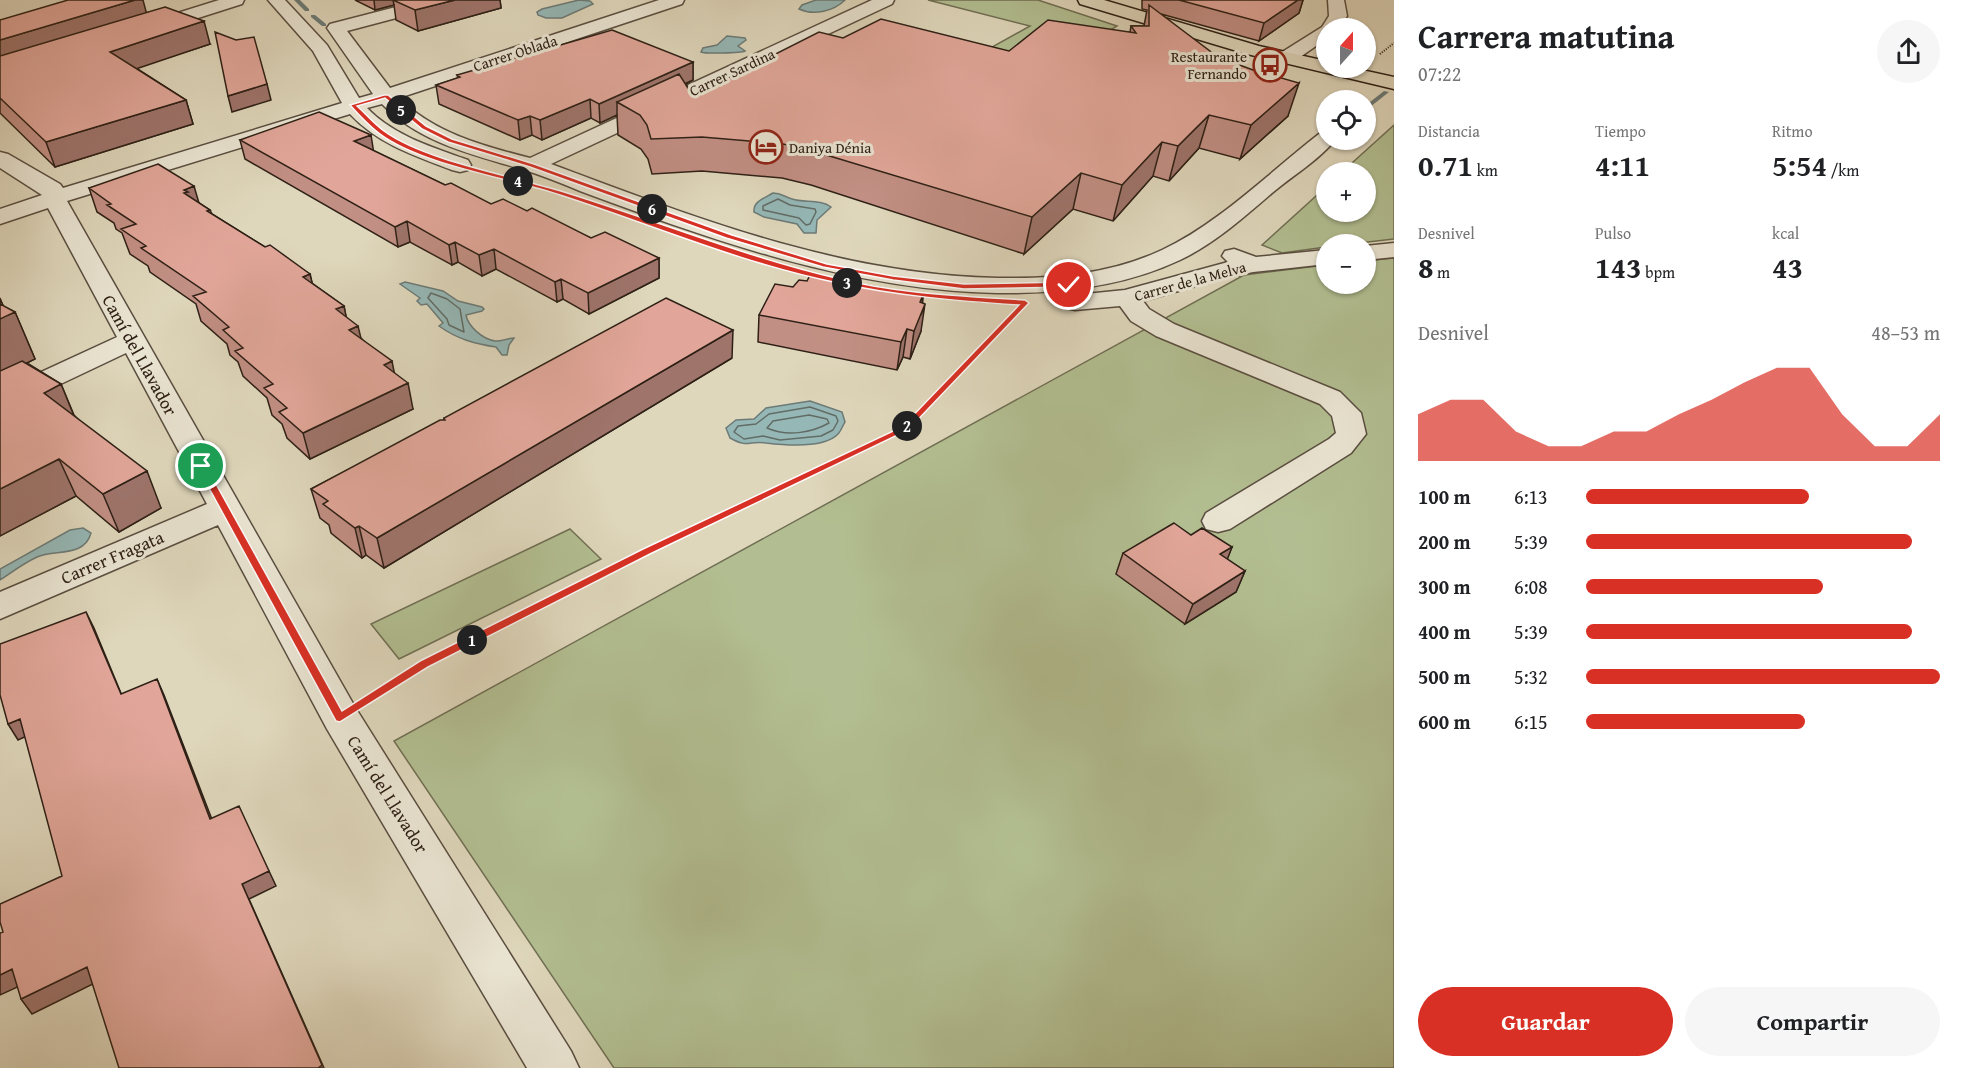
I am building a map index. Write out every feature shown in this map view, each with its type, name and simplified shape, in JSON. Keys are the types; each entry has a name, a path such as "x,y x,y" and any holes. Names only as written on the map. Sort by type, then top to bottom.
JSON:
{"main road":[{"path":"1086,0 1186,32 1394,84"}],"street":[{"path":"124,35 236,0"},
{"name":"Carrer de la Melva","path":"276,0 328,59 353,105 382,133 421,152 562,193 775,265 837,281 959,300 1025,303 1127,298 1213,273 1253,265 1316,258"},
{"path":"442,0 336,28 386,96 401,111 434,134 490,154 532,165"},
{"name":"Carrer Oblada","path":"0,217 54,198 386,96 676,0"},
{"name":"Carrer Sardina","path":"532,165 886,0"},
{"path":"1336,0 1337,18"},
{"path":"293,17 316,12"},
{"path":"1286,58 1316,38"},
{"name":"Carrer de la Melva","path":"532,165 729,236 826,266 893,278 964,286 1069,285 1126,273 1171,255 1208,234 1316,146"},
{"name":"Camí del Llavador","path":"0,159 51,189 340,718 554,1068"},
{"name":"Carrer de la Melva","path":"1208,234 1225,252 1253,265"},
{"path":"1376,252 1394,250"},
{"path":"1127,298 1140,315 1165,330 1330,398 1346,412 1351,434 1340,446 1218,521"},
{"path":"0,402 93,357 132,341"},
{"name":"Carrer Fragata","path":"0,606 225,509"}],"path":[{"path":"340,718 434,658 647,551 905,429 1025,303"}],"green space":[{"path":"928,0 1038,0 1117,26 1080,49 992,68 967,61 1030,26"},
{"path":"1394,125 1394,239 1376,241 1376,234 1316,234 1316,248 1282,253 1262,245 1316,196 1316,222 1376,222 1376,162 1353,162 1366,150 1376,150 1376,141"},
{"path":"1394,258 1394,1068 614,1068 394,741 1244,275 1316,266 1316,294 1376,294 1376,260"},
{"path":"570,529 601,559 399,659 371,624"}],"water":[{"path":"579,0 590,1 593,4 562,18 546,18 538,15 537,12 542,9"},
{"path":"816,0 845,0 824,11 811,12 799,9 802,5"},
{"path":"727,36 745,38 746,40 738,46 745,51 701,52 703,48 717,45"},
{"path":"773,193 831,207 817,220 816,233 804,233 797,224 764,217 754,212 757,202"},
{"path":"405,282 443,291 458,301 482,307 484,309 482,311 466,315 467,319 485,338 497,341 514,338 509,345 507,355 502,355 496,347 466,340 439,326 443,323 427,304 421,305 417,301 420,298 400,284"},
{"path":"810,401 842,412 845,422 839,433 832,439 803,445 760,442 745,444 730,438 726,428 736,420 754,419 766,408"},
{"path":"83,528 91,533 82,546 37,557 0,580 0,569 70,530"}],"building":[{"path":"68,0 135,0 0,40 0,20"},
{"path":"393,0 455,0 415,10"},
{"path":"1179,0 1298,0 1264,23"},
{"path":"1149,5 1218,57 1299,83 1251,125 1209,115 1178,146 1162,142 1122,185 1081,173 1032,217 783,144 702,137 651,139 647,125 640,115 617,102 679,74 693,96 819,32 843,38 881,19 1009,51 1048,20 1136,33 1131,26 1149,26"},
{"path":"165,7 204,21 110,52 186,100 46,142 0,98 0,56"},
{"path":"612,30 693,62 599,104 590,99 540,120 530,116 518,120 436,85 460,77 457,75"},
{"path":"215,32 236,40 254,37 267,84 228,96"},
{"path":"319,112 371,135 354,141 445,185 451,183 491,204 503,199 527,211 532,208 591,238 605,232 659,258 588,293 561,279 555,282 494,249 479,255 455,242 449,245 407,221 395,227 240,140"},
{"path":"158,164 194,186 184,190 188,192 184,193 210,210 207,211 265,247 270,245 310,274 303,277 344,306 336,309 358,326 349,330 392,361 384,365 408,383 303,433 279,412 287,408 264,388 273,384 235,351 243,348 223,330 229,327 193,296 206,292 141,248 146,246 121,229 136,224 107,205 111,204 89,188"},
{"path":"810,275 923,295 920,302 925,304 914,331 907,329 901,342 759,315 775,284 793,287 799,280 807,281"},
{"path":"666,298 733,330 377,538 359,526 355,528 323,504 328,501 311,489 440,420 445,420 444,418"},
{"path":"0,304 15,312 0,319"},
{"path":"22,361 61,384 44,393 147,471 103,494 59,459 0,489 0,371"},
{"path":"1174,523 1191,535 1202,528 1232,547 1220,554 1245,571 1193,604 1123,553"},
{"path":"86,612 121,694 157,679 210,819 239,806 269,871 242,884 322,1065 318,1068 119,1068 87,967 21,999 12,969 0,975 0,933 3,932 0,922 0,904 62,876 20,719 8,724 0,695 0,644"}],"waterway":[{"path":"297,0 307,10"},
{"path":"313,16 324,25"},
{"path":"1376,100 1386,92"}],"place":[{"name":"Restaurante Fernando","path":"1270,65"},
{"name":"Daniya Dénia","path":"766,147"}],"route":[{"path":"201,466 340,718 424,664 647,551 905,429 1025,303 959,300 837,281 737,254 562,193 436,158 382,133 353,105 386,96 401,111 434,134 450,141 532,165 729,236 826,266 893,278 964,286 1069,285"}]}
